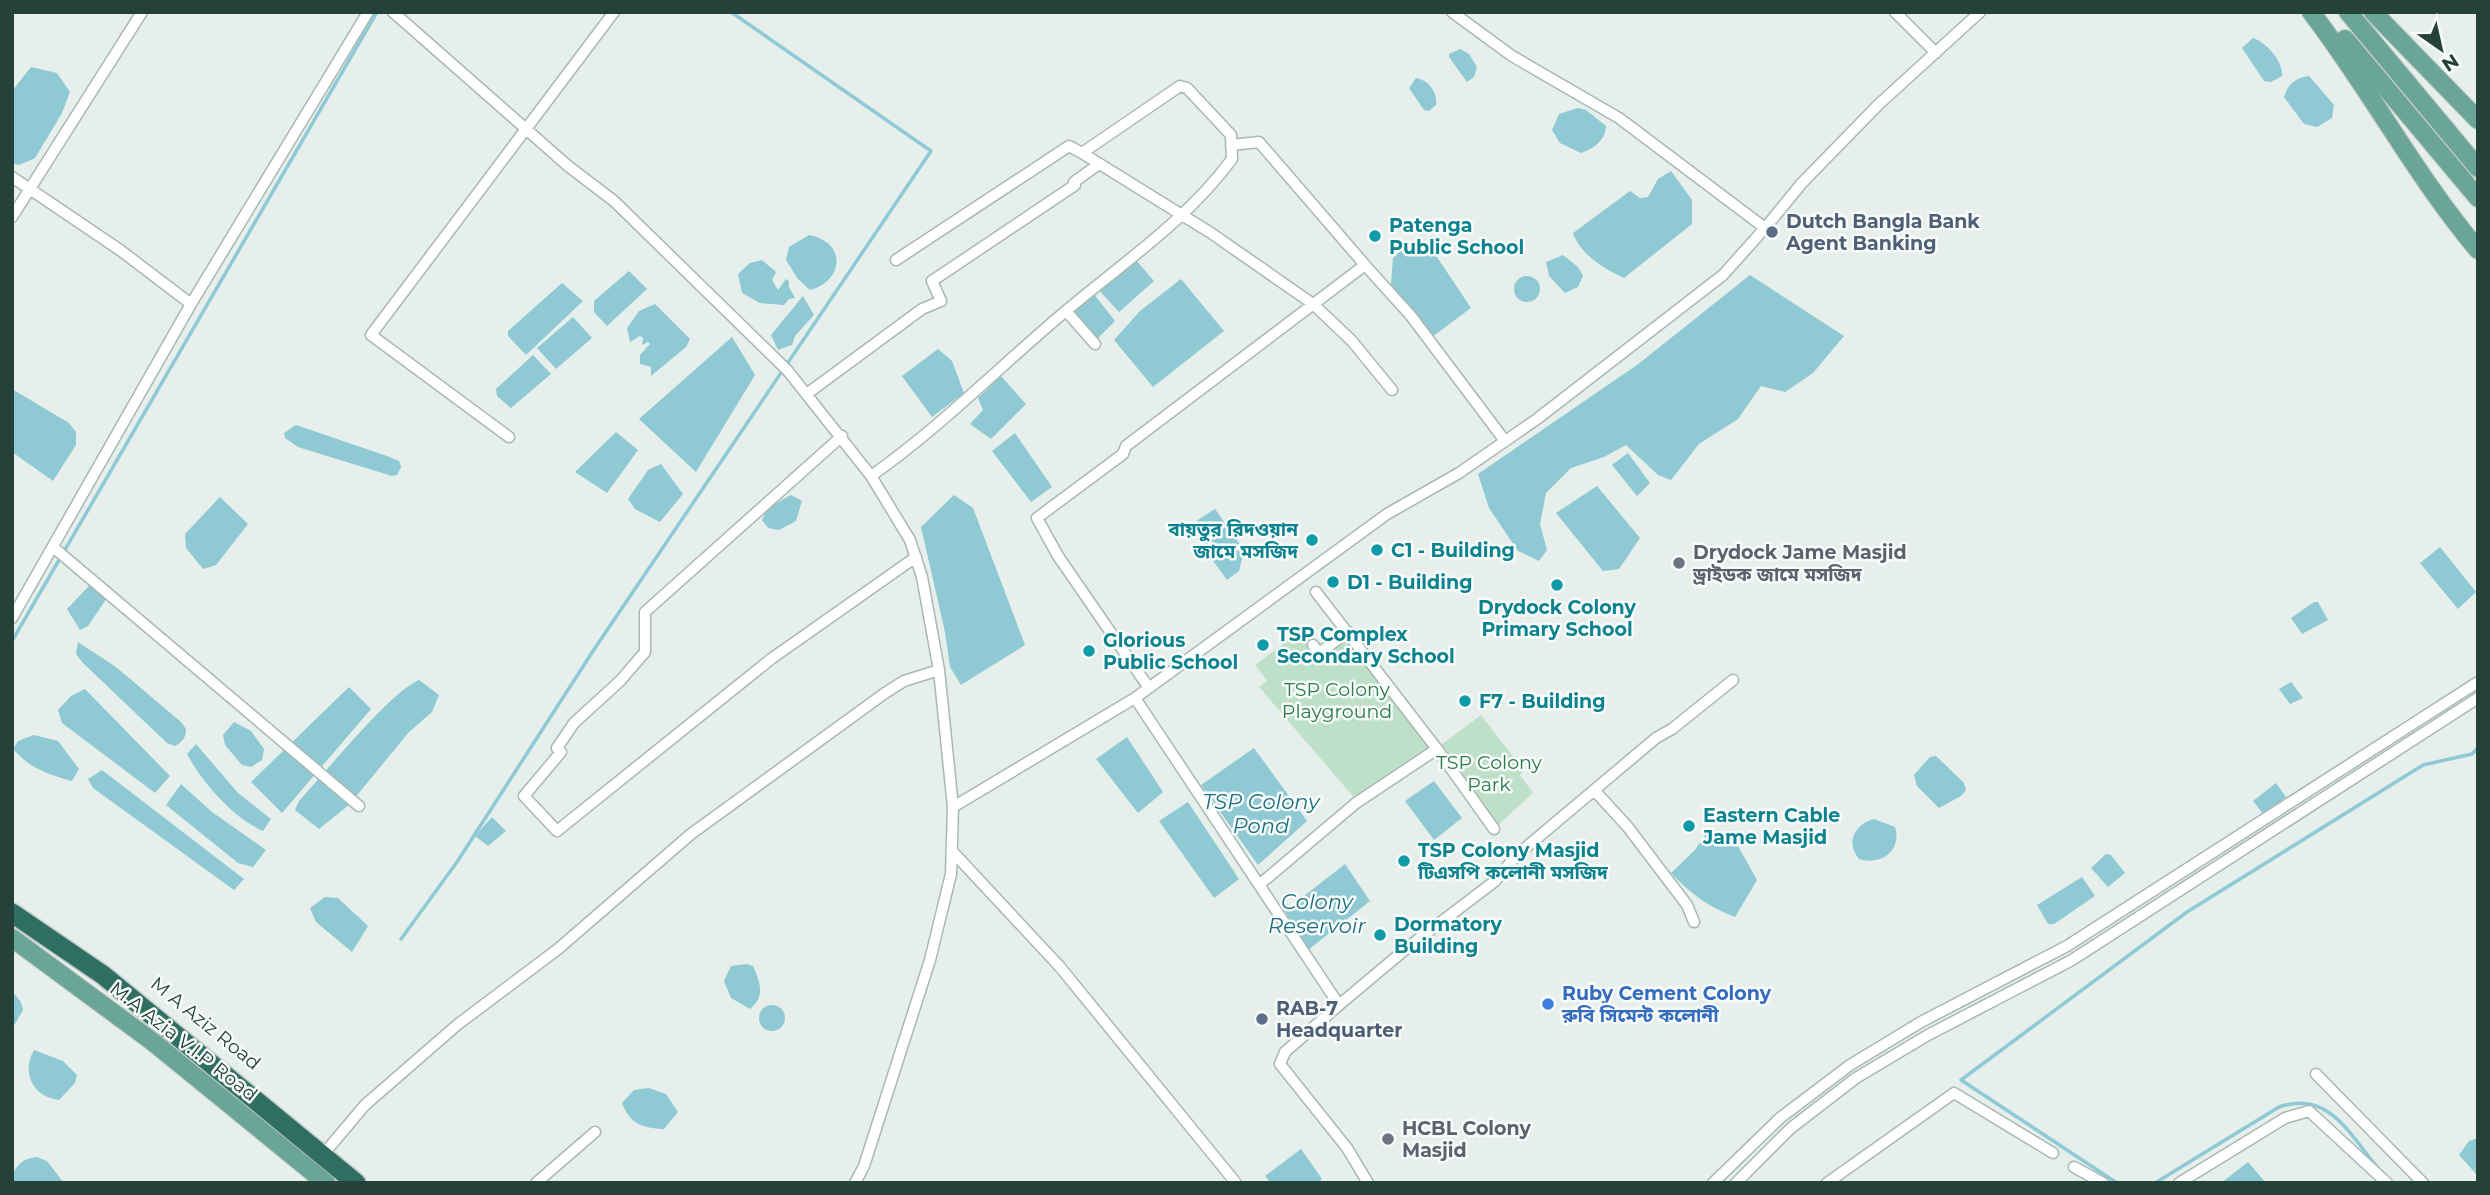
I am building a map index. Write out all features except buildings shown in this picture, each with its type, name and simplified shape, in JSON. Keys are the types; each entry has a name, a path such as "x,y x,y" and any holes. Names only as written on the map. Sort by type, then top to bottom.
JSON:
{"highway":[{"path":"12,913 103,975 356,1183"},
{"path":"12,929 96,985 337,1183"}],"main road":[{"path":"2311,12 2347,60 2413,165 2478,250"},
{"path":"2323,12 2478,198"},
{"path":"2348,12 2478,168"},
{"path":"2373,12 2478,120"},
{"name":"M A Aziz Road","path":"12,907 107,971 366,1183"},
{"name":"M.A Azia V.I.P Road","path":"12,939 153,1042 326,1183"}],"street":[{"path":"12,217 142,12"},
{"path":"12,618 191,304 368,12"},
{"path":"393,12 525,128 614,201 808,393 871,476 910,540 939,670 953,807 951,874 930,960 864,1166 855,1183"},
{"path":"509,437 371,335 614,12"},
{"path":"1452,12 1512,56 1619,118 1765,228"},
{"path":"1895,12 1936,53"},
{"path":"953,807 1135,698 1387,514 1459,473 1505,441 1723,275 1802,183 1868,115 1980,12"},
{"path":"871,476 916,445 1066,311 1157,236 1224,171 1232,159 1231,135 1187,88 1180,86 1082,153"},
{"path":"1231,145 1259,142 1410,316 1505,441"},
{"path":"896,260 1069,146 1180,214 1313,304 1352,341 1392,390"},
{"path":"808,393 922,309 941,300 932,281 1075,185 1074,182 1100,164"},
{"path":"12,177 120,250 191,304"},
{"path":"1149,688 1058,556 1037,518 1123,454 1126,446 1191,394 1365,265"},
{"path":"1066,311 1095,344"},
{"path":"842,436 801,469 796,480 645,612 645,652 620,681 574,723 557,748 561,752 524,796 557,831 771,659 916,558"},
{"path":"53,547 359,806"},
{"path":"1316,592 1437,749 1494,829"},
{"path":"1313,645 1319,653 1348,632"},
{"path":"327,1150 365,1105 420,1057 558,949 691,834 885,692 904,681 939,670"},
{"path":"1368,1183 1347,1148 1280,1064 1284,1052 1407,948 1495,880 1517,855 1594,790 1733,680"},
{"path":"1713,1183 1780,1118 1850,1065 1921,1022 2067,946 2478,682"},
{"path":"1135,698 1339,1005"},
{"path":"1737,1183 1791,1128 1856,1078 1928,1035 2071,960 2478,698"},
{"path":"1259,885 1356,803 1437,749"},
{"path":"1594,790 1627,826 1687,905 1694,922"},
{"path":"952,851 1060,967 1236,1183"},
{"path":"2316,1074 2423,1183"},
{"path":"1827,1183 1954,1093 2053,1153"},
{"path":"2179,1183 2285,1118 2309,1111 2387,1183"},
{"path":"536,1183 595,1132"},
{"path":"2074,1167 2103,1183"}],"green space":[{"name":"TSP Colony Playground","path":"1302,630 1319,652 1347,632 1437,748 1481,715 1524,771 1520,775 1533,793 1494,829 1436,749 1357,801 1259,687 1267,681 1255,665"}],"water":[{"path":"2253,38 2273,53 2280,65 2282,76 2271,82 2264,81 2242,48"},
{"path":"1460,49 1469,54 1477,67 1474,77 1467,82 1449,57 1449,54"},
{"path":"31,67 57,73 70,92 62,113 35,158 19,165 12,163 12,91"},
{"path":"2309,76 2334,105 2332,118 2317,127 2304,124 2284,97 2293,82"},
{"path":"1416,78 1429,84 1434,92 1436,105 1429,111 1424,110 1409,88"},
{"path":"1578,108 1586,110 1606,126 1604,136 1598,143 1581,153 1560,143 1552,130 1559,114"},
{"path":"1671,171 1692,200 1692,224 1624,278 1601,265 1581,248 1573,233 1630,191 1640,198 1648,197 1658,179"},
{"path":"809,235 830,245 836,262 830,279 810,290 798,279 786,260 789,247"},
{"path":"1408,243 1431,248 1471,308 1432,337 1391,284 1393,258"},
{"path":"1563,255 1578,267 1583,276 1578,287 1565,293 1549,276 1546,262"},
{"path":"1135,259 1154,281 1119,312 1098,289"},
{"path":"762,260 776,272 772,280 778,290 786,279 795,298 789,299 784,305 760,303 742,293 738,274 750,263"},
{"path":"629,271 647,289 607,326 594,312 594,301"},
{"path":"1750,275 1844,336 1813,373 1785,392 1761,386 1738,419 1699,444 1671,480 1658,475 1626,445 1604,457 1571,468 1546,493 1540,524 1547,550 1539,561 1518,551 1489,508 1478,474 1637,365"},
{"path":"1527,276 1536,280 1540,289 1536,298 1527,302 1518,298 1514,289 1518,280"},
{"path":"1181,279 1224,331 1153,387 1114,340 1140,311"},
{"path":"562,283 583,301 526,355 508,336 508,331"},
{"path":"1093,293 1115,321 1097,339 1070,310"},
{"path":"803,296 814,315 795,336 792,345 778,350 771,335"},
{"path":"655,304 690,339 686,347 651,376 651,367 640,364 640,355 650,344 648,342 642,345 643,338 640,336 630,342 627,328 639,311"},
{"path":"573,317 592,338 556,369 537,348"},
{"path":"732,337 755,375 696,472 639,419"},
{"path":"938,349 952,361 964,393 932,417 902,376"},
{"path":"533,355 551,374 511,408 497,396 496,389"},
{"path":"1001,376 1026,404 991,439 970,424 983,410 978,398"},
{"path":"12,389 69,423 76,432 76,445 53,481 12,452"},
{"path":"296,425 387,456 399,461 401,467 397,475 392,476 298,447 285,438 284,433"},
{"path":"616,432 638,450 607,493 575,472"},
{"path":"1015,433 1052,487 1031,502 992,451"},
{"path":"1628,453 1650,483 1637,496 1612,465"},
{"path":"661,464 683,494 660,522 635,509 628,499 648,470"},
{"path":"1597,486 1640,538 1619,569 1603,571 1556,513"},
{"path":"791,495 802,501 796,521 779,530 768,528 762,520 767,508"},
{"path":"954,495 973,508 1025,645 961,685 950,667 945,632 921,527"},
{"path":"220,497 248,524 216,565 203,569 186,548 185,534"},
{"path":"1215,509 1244,550 1239,571 1227,580 1188,526"},
{"path":"2440,547 2476,592 2458,609 2420,563"},
{"path":"90,585 107,598 88,626 80,630 67,609"},
{"path":"2318,602 2328,620 2302,634 2291,618"},
{"path":"78,642 116,667 181,722 186,729 182,741 175,746 167,743 83,663 76,654"},
{"path":"419,680 439,695 432,712 409,732 349,805 319,829 295,810 299,801 375,716 407,687"},
{"path":"2291,682 2303,698 2290,704 2279,689"},
{"path":"349,687 371,709 282,813 251,782"},
{"path":"85,689 170,776 155,793 62,723 58,710 71,696"},
{"path":"234,722 251,731 264,749 262,760 251,767 242,765 225,745 223,735"},
{"path":"34,735 58,741 79,769 72,781 40,770 13,749 18,741"},
{"path":"1127,737 1163,792 1138,813 1096,759"},
{"path":"196,744 238,793 271,819 263,831 230,808 201,776 187,754"},
{"name":"TSP Colony Pond","path":"1254,748 1307,821 1258,865 1201,785"},
{"path":"1936,756 1964,783 1966,790 1961,796 1939,808 1917,786 1914,775 1930,757"},
{"path":"102,770 244,879 234,890 93,788 88,779"},
{"path":"1434,781 1462,818 1434,840 1405,801"},
{"path":"2276,783 2286,797 2263,814 2253,801"},
{"path":"181,784 212,812 266,850 253,867 238,863 166,805"},
{"path":"1188,802 1239,879 1214,898 1159,821"},
{"path":"492,817 506,831 488,846 475,836"},
{"path":"1874,819 1895,827 1896,843 1882,858 1867,861 1859,859 1853,846 1854,834 1867,821"},
{"path":"1710,828 1738,846 1757,880 1735,917 1700,899 1671,873 1695,850"},
{"path":"2106,854 2111,855 2125,873 2108,887 2091,868"},
{"name":"Colony Reservoir","path":"1345,864 1370,901 1308,950 1285,911"},
{"path":"2082,877 2095,896 2054,924 2048,924 2037,905"},
{"path":"325,897 338,898 368,926 352,952 316,922 310,908"},
{"path":"731,966 753,966 760,989 758,999 750,1009 731,998 724,981"},
{"path":"12,991 21,1002 23,1010 12,1029"},
{"path":"772,1005 781,1009 785,1018 781,1027 772,1031 763,1027 759,1018 763,1009"},
{"path":"34,1050 63,1061 77,1075 75,1083 59,1100 42,1094 32,1082 29,1067"},
{"path":"649,1088 666,1094 678,1112 664,1129 638,1124 629,1116 622,1103 634,1090"},
{"path":"2478,1138 2478,1176 2459,1155 2469,1141"},
{"path":"1301,1149 1322,1179 1318,1183 1271,1183 1265,1176"},
{"path":"37,1157 47,1161 64,1183 12,1183 19,1165 27,1159"},
{"path":"2248,1162 2266,1183 2221,1183"}],"waterway":[{"path":"12,641 377,12"},
{"path":"401,939 457,862 593,651 931,151 731,12"},
{"path":"2117,1183 1961,1080 2187,912 2423,765 2472,754 2478,748"},
{"path":"2155,1183 2279,1107 2296,1103 2325,1110 2336,1118 2378,1168"}],"place":[{"name":"Dutch Bangla Bank Agent Banking","path":"1772,232"},
{"name":"Patenga Public School","path":"1375,236"},
{"name":"বায়তুর রিদওয়ান জামে মসজিদ","path":"1312,540"},
{"name":"C1 - Building","path":"1377,550"},
{"name":"Drydock Jame Masjid ড্রাইডক জামে মসজিদ","path":"1679,563"},
{"name":"D1 - Building","path":"1333,582"},
{"name":"Drydock Colony Primary School","path":"1557,585"},
{"name":"TSP Complex Secondary School","path":"1263,645"},
{"name":"Glorious Public School","path":"1089,651"},
{"name":"F7 - Building","path":"1465,701"},
{"name":"Eastern Cable Jame Masjid","path":"1689,826"},
{"name":"TSP Colony Masjid টিএসপি কলোনী মসজিদ","path":"1404,861"},
{"name":"Dormatory Building","path":"1380,935"},
{"name":"Ruby Cement Colony রুবি সিমেন্ট কলোনী","path":"1548,1004"},
{"name":"RAB-7 Headquarter","path":"1262,1019"},
{"name":"HCBL Colony Masjid","path":"1388,1139"}],"park label":[{"name":"TSP Colony Park","path":"1489,773"}]}
